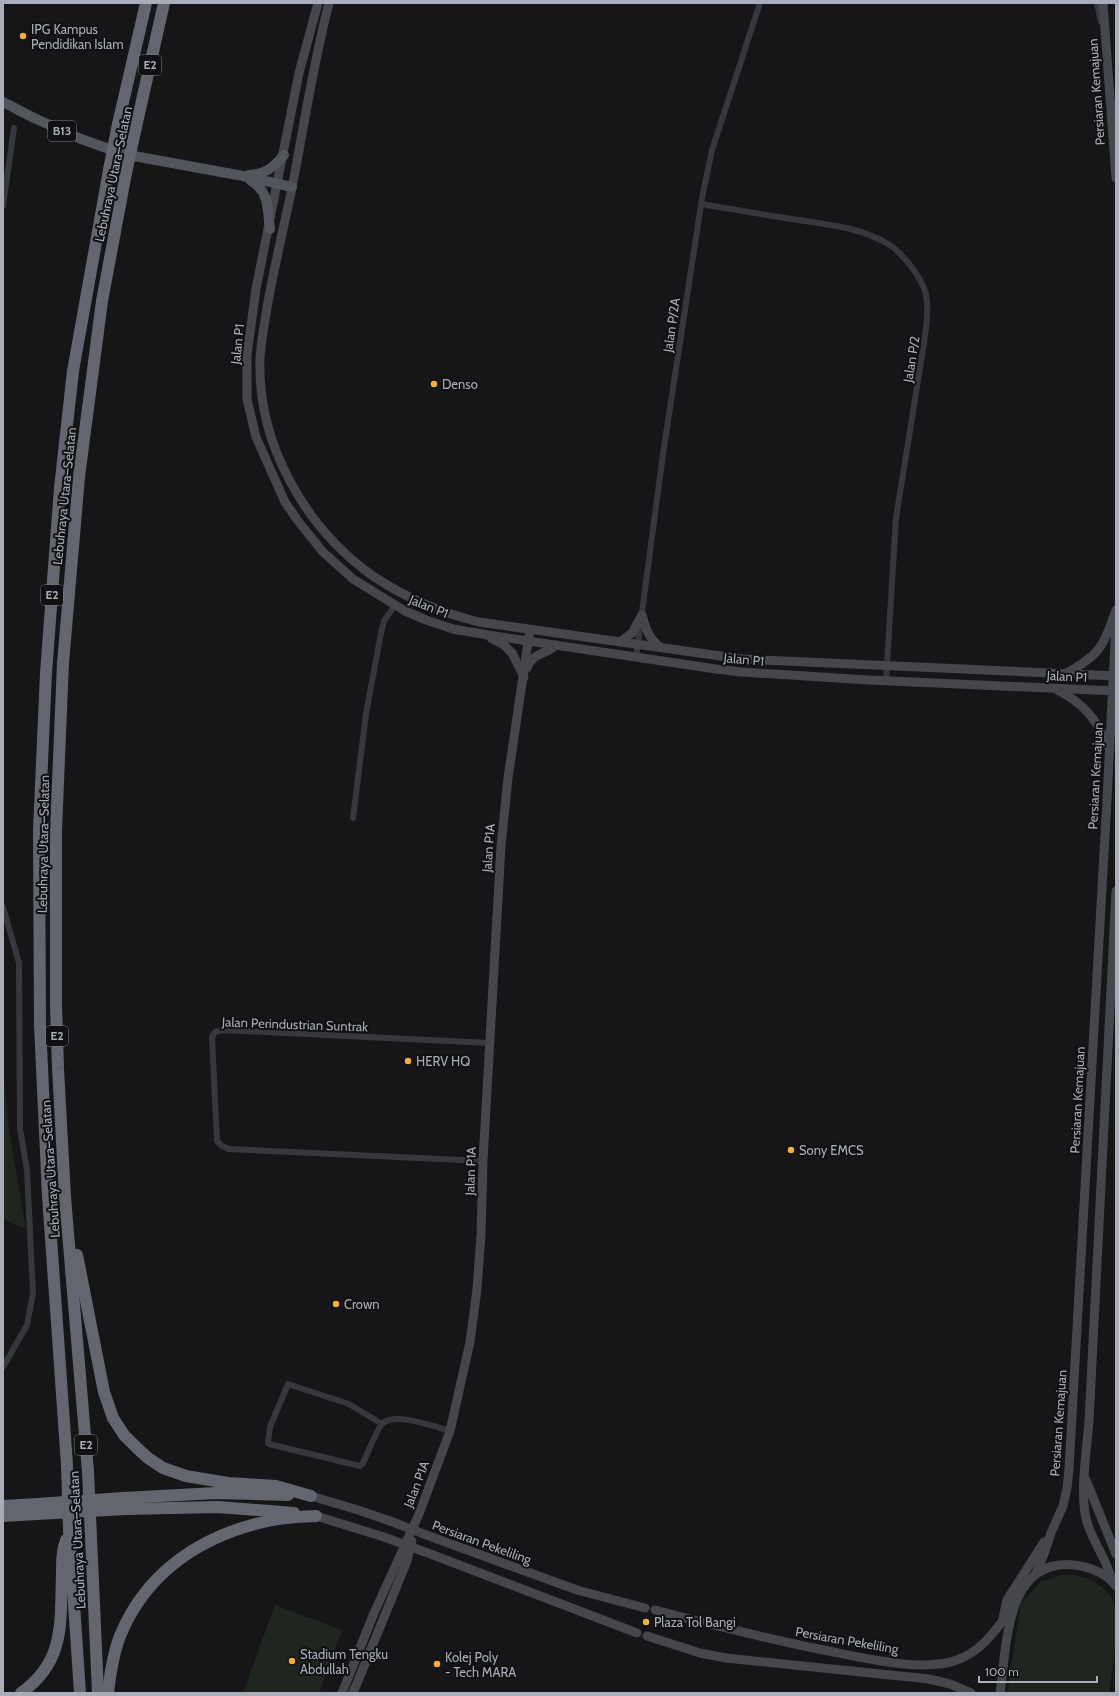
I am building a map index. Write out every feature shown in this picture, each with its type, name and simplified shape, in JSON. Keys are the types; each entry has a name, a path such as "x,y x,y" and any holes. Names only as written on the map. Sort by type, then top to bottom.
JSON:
{"highway":[{"name":"Lebuhraya Utara–Selatan","path":"80,1693 69,1530 67,1465 48,1196 41,1048 39,830 46,673 60,488 73,371 108,170 146,3"},
{"name":"Lebuhraya Utara–Selatan","path":"98,1693 88,1471 65,1197 56,1005 56,830 63,663 79,477 102,301 126,173 164,3"},
{"path":"65,1197 104,1392 113,1418 124,1434 148,1458 173,1472 206,1480 276,1486 311,1496"},
{"path":"3,1506 37,1509 124,1504 216,1493 311,1496"},
{"path":"124,1504 283,1511 316,1516"},
{"path":"3,1516 37,1509"},
{"path":"108,1693 120,1638 130,1616 148,1590 170,1566 196,1547 250,1526 282,1519 316,1516"},
{"path":"21,1693 36,1680 48,1664 60,1631 62,1564 64,1546 69,1530"}],"main road":[{"name":"Jalan P1","path":"318,3 300,73 270,229 256,289 247,355 247,399 256,437 285,502 323,552 353,579 396,605 426,620 453,629 488,636 741,672 1114,691"},
{"name":"Jalan P1","path":"329,3 321,32 292,187 270,292 260,358 260,385 266,418 275,451 306,506 328,535 354,561 374,577 417,600 480,622 742,659 1115,676"},
{"name":"Persiaran Kemajuan","path":"1103,3 1116,178"},
{"name":"B13","path":"3,102 81,139 123,154 243,176 292,187"},
{"path":"243,176 259,174 270,169 284,155"},
{"path":"243,176 260,187 265,194 270,229"},
{"path":"1065,674 1082,664 1097,652 1105,639 1116,610"},
{"path":"620,642 632,633 642,615"},
{"path":"642,615 652,640 661,648"},
{"name":"Persiaran Kemajuan","path":"1036,1573 1062,1506 1067,1488 1069,1469 1115,676 1116,622"},
{"name":"Jalan P1A","path":"342,1693 374,1613 419,1514 450,1431 470,1342 477,1289 481,1235 483,1161 501,846 508,778 530,629"},
{"path":"488,636 504,645 512,653 524,677"},
{"path":"524,677 528,664 534,656 552,649 556,645"},
{"path":"1053,688 1077,702 1092,716 1100,728 1110,751"},
{"path":"1114,1584 1106,1561 1094,1540 1086,1521 1084,1502 1114,963 1116,890"},
{"path":"1085,1477 1116,1554"},
{"name":"Persiaran Pekeliling","path":"311,1496 390,1521 577,1590 645,1608"},
{"path":"353,1693 407,1561 419,1514"},
{"path":"316,1516 384,1537 637,1633"},
{"path":"1003,1619 1007,1600 1051,1533"},
{"path":"1000,1693 1010,1626 1015,1604 1022,1589 1036,1573 1046,1568 1059,1565 1077,1565 1095,1570 1114,1584"},
{"name":"Persiaran Pekeliling","path":"655,1610 783,1642 863,1658 913,1664 944,1663 968,1655 978,1649 1015,1604"},
{"name":"Persiaran Pekeliling","path":"648,1636 700,1653 726,1658 924,1679 956,1686 971,1693"},
{"path":"956,1686 963,1693"}],"street":[{"name":"Jalan P/2A","path":"636,657 664,447 701,204 712,150 760,3"},
{"path":"1097,3 1105,39"},
{"path":"3,206 4,186 14,128"},
{"name":"Jalan P/2","path":"701,204 835,226 867,234 890,244 916,274 926,293 928,318 896,518 886,680"},
{"path":"353,818 366,714 381,633 384,621 396,605"},
{"path":"3,909 19,963 20,1129 27,1170 33,1294 27,1325 3,1367"},
{"path":"1098,963 1114,963"},
{"name":"Jalan Perindustrian Suntrak","path":"483,1161 229,1149 222,1146 217,1141 212,1036 215,1032 222,1030 490,1043"},
{"path":"382,1424 349,1404 288,1384 270,1427 268,1443 360,1466 363,1463 382,1424 391,1418 410,1420 450,1431"}],"shaded area":[{"path":"3,1071 9,1129 26,1229 3,1219"},
{"path":"1061,1575 1075,1575 1091,1580 1103,1588 1112,1598 1116,1610 1117,1630 1109,1693 1007,1693 1021,1604 1040,1582"},
{"name":"Stadium Tengku Abdullah","path":"275,1605 342,1630 319,1693 243,1693"}],"place":[{"name":"IPG Kampus Pendidikan Islam","path":"23,36"},
{"name":"Denso","path":"434,384"},
{"name":"HERV HQ","path":"408,1061"},
{"name":"Sony EMCS","path":"791,1150"},
{"name":"Crown","path":"336,1304"},
{"name":"Plaza Tol Bangi","path":"646,1622"},
{"name":"Stadium Tengku Abdullah","path":"292,1661"},
{"name":"Kolej Poly - Tech MARA","path":"437,1664"}]}
